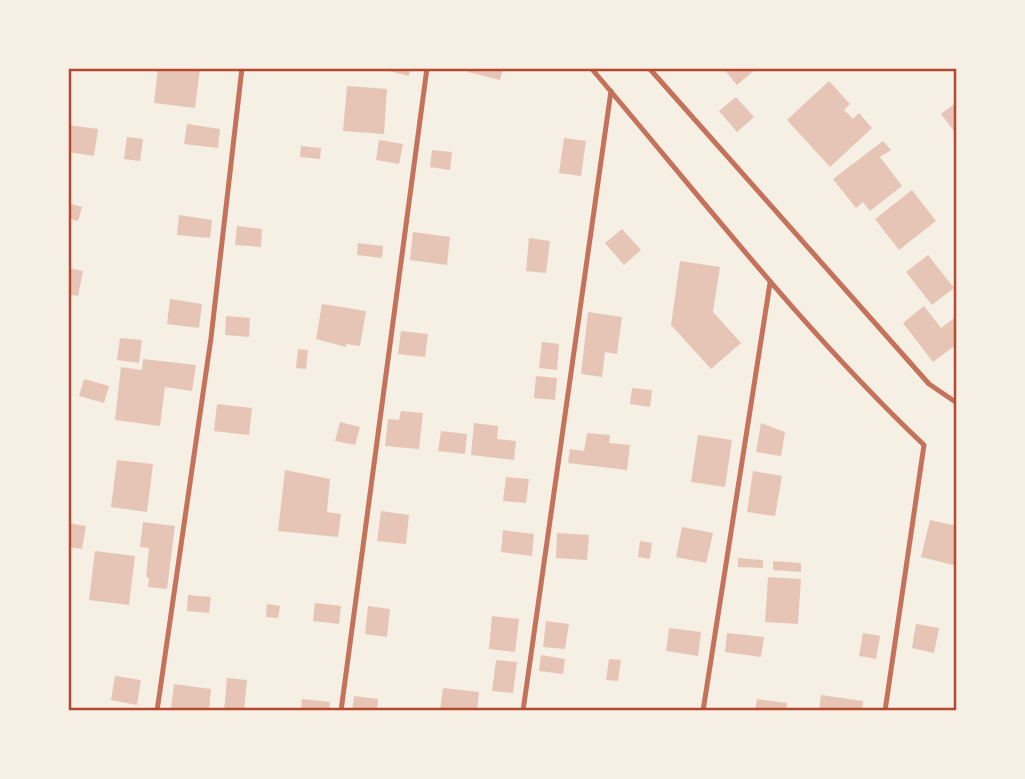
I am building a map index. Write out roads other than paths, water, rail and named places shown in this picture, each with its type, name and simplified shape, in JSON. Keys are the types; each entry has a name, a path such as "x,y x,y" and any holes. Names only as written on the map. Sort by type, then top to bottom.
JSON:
{"lane":[{"path":"156,711 211,338 242,68"},
{"path":"341,711 427,68"},
{"path":"591,68 770,283 884,407 924,445 885,711"},
{"path":"649,68 929,384 957,403"},
{"path":"523,711 611,91"},
{"path":"703,711 770,283"}]}
